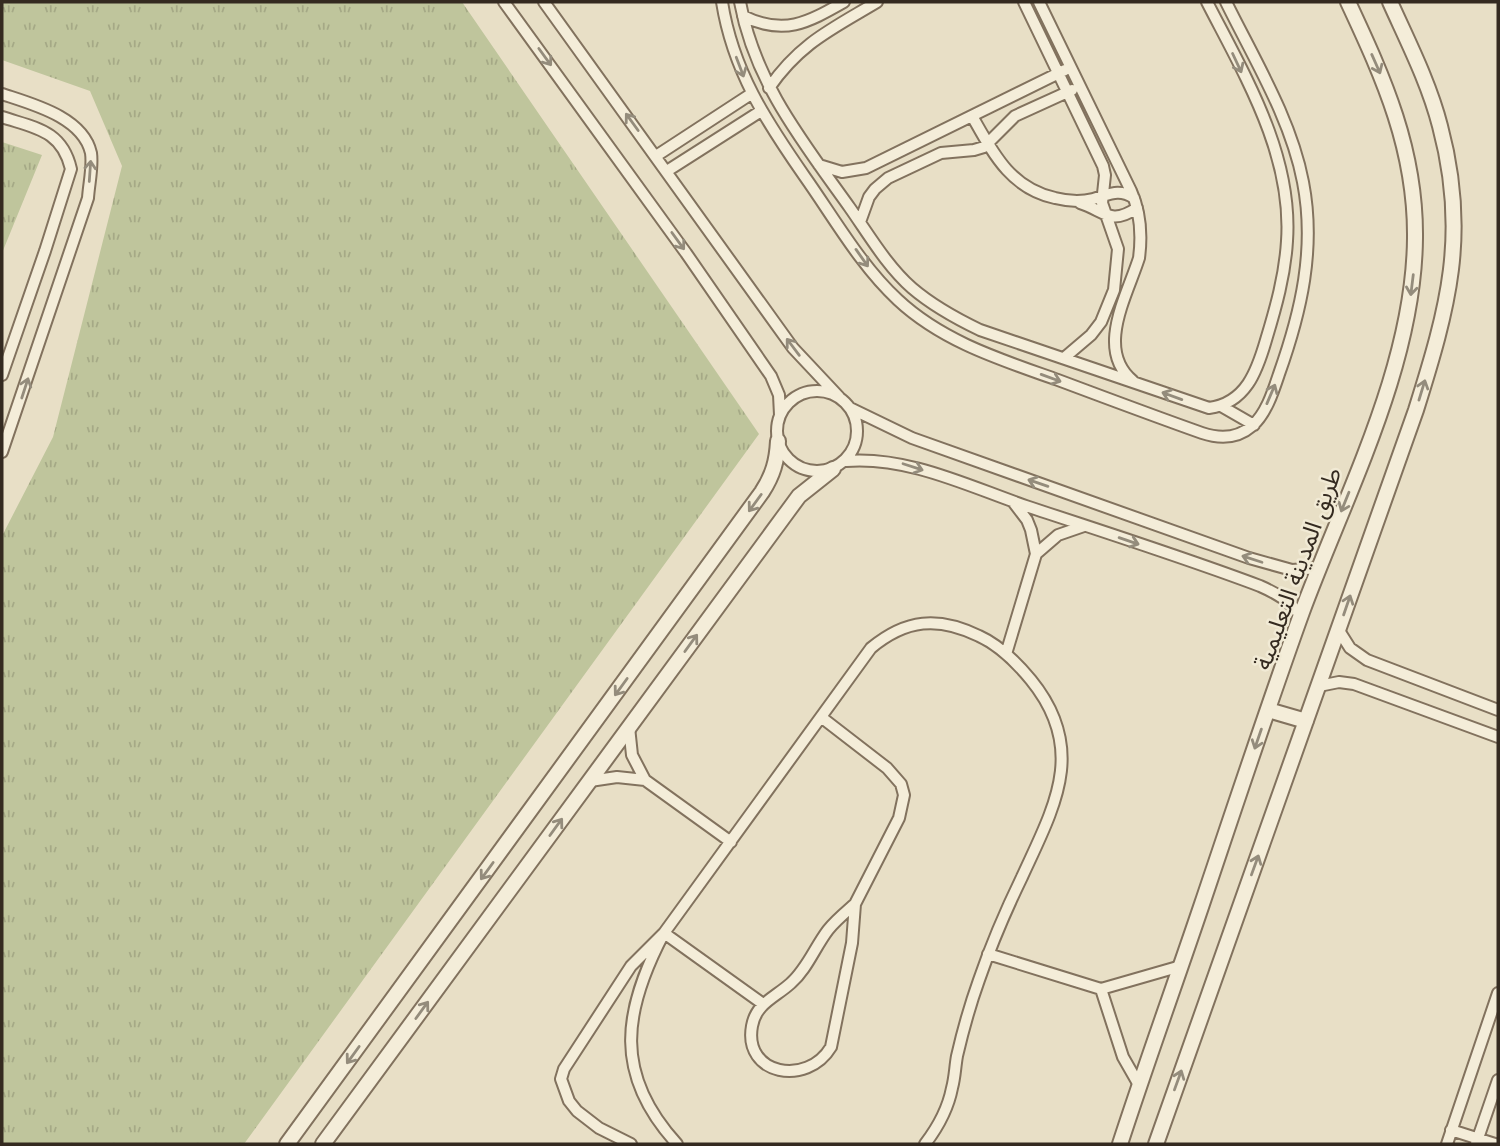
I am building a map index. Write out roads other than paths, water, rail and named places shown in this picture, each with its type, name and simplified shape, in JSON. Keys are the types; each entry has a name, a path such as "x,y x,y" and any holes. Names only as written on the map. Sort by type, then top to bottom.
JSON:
{"street":[{"path":"287,1144 762,492 772,477 777,459 779,395 771,376 505,2"},
{"path":"323,1144 799,496 839,465 854,449 858,435 856,420 850,408 793,348 544,2"},
{"path":"722,2 734,52 761,111 884,286 913,313 978,351 1213,437 1235,436 1254,425 1266,405 1303,296 1308,241 1303,182 1285,125 1226,2"},
{"path":"740,2 753,53 769,88 819,165 892,267 910,286 952,316 980,330 1209,408 1221,406 1242,393 1250,383 1280,290 1287,239 1287,211 1278,157 1269,131 1207,2"},
{"path":"743,16 769,26 797,26 844,2"},
{"path":"769,88 803,48 877,2"},
{"path":"1024,2 1103,166 1105,175 1101,196 1105,216 1112,227 1118,248 1114,290 1101,322 1091,335 1064,358"},
{"path":"1039,2 1135,203 1141,230 1139,258 1114,341 1120,368 1135,383"},
{"name":"طريق المدينة التعليمية","path":"1120,1144 1301,616 1387,386 1403,331 1414,269 1414,205 1405,143 1385,82 1348,2"},
{"path":"1156,1144 1420,398 1439,335 1452,265 1452,194 1448,159 1429,91 1390,2"},
{"path":"819,165 834,171 858,171 1071,68"},
{"path":"860,222 869,197 888,178 941,153 974,150 988,144 1015,116 1080,86"},
{"path":"2,94 71,122 86,140 92,163 88,198 2,452"},
{"path":"656,156 751,94"},
{"path":"667,171 761,111"},
{"path":"972,116 1009,174 1026,188 1074,201 1105,216 1118,217 1135,203"},
{"path":"2,117 44,131 56,138 68,155 71,169 2,374"},
{"path":"779,140 795,130"},
{"path":"1074,201 1120,192 1135,203"},
{"path":"1280,290 1303,296"},
{"path":"945,334 952,316"},
{"path":"780,415 791,401 801,394 825,391 839,397"},
{"path":"1221,406 1254,425"},
{"path":"850,408 912,438 1249,558 1292,570 1319,568"},
{"path":"778,441 793,464 805,470 820,472 839,465 877,460 906,465 1260,586 1294,606 1301,616"},
{"path":"1006,654 1036,554 1035,542 1027,520 1012,501"},
{"path":"1036,554 1058,535 1085,526"},
{"path":"631,1144 599,1128 569,1101 561,1079 564,1069 631,966 664,933 871,648 899,629 933,623 950,625 983,638 1006,654 1026,674 1049,707 1060,744 1062,764 1056,803 988,954 971,1002 944,1113 925,1144"},
{"path":"1338,629 1350,648 1367,660 1498,710"},
{"path":"1319,686 1339,682 1354,684 1498,737"},
{"path":"1268,710 1306,721"},
{"path":"821,717 887,768 901,784 903,806 855,904 828,930 791,984 763,1004 754,1018 751,1036 756,1052 776,1069 793,1072 809,1068 822,1059 833,1040 837,1007 852,943 855,904"},
{"path":"629,727 632,755 645,780 731,842"},
{"path":"590,781 617,777 645,780"},
{"path":"664,933 763,1004"},
{"path":"664,933 636,996 631,1029 632,1051 642,1095 658,1124 677,1144"},
{"path":"988,954 1101,989 1181,966"},
{"path":"1101,989 1123,1057 1139,1085"},
{"path":"1447,1144 1498,993"},
{"path":"1477,1142 1498,1080"},
{"path":"1451,1130 1477,1142 1495,1144"}]}
